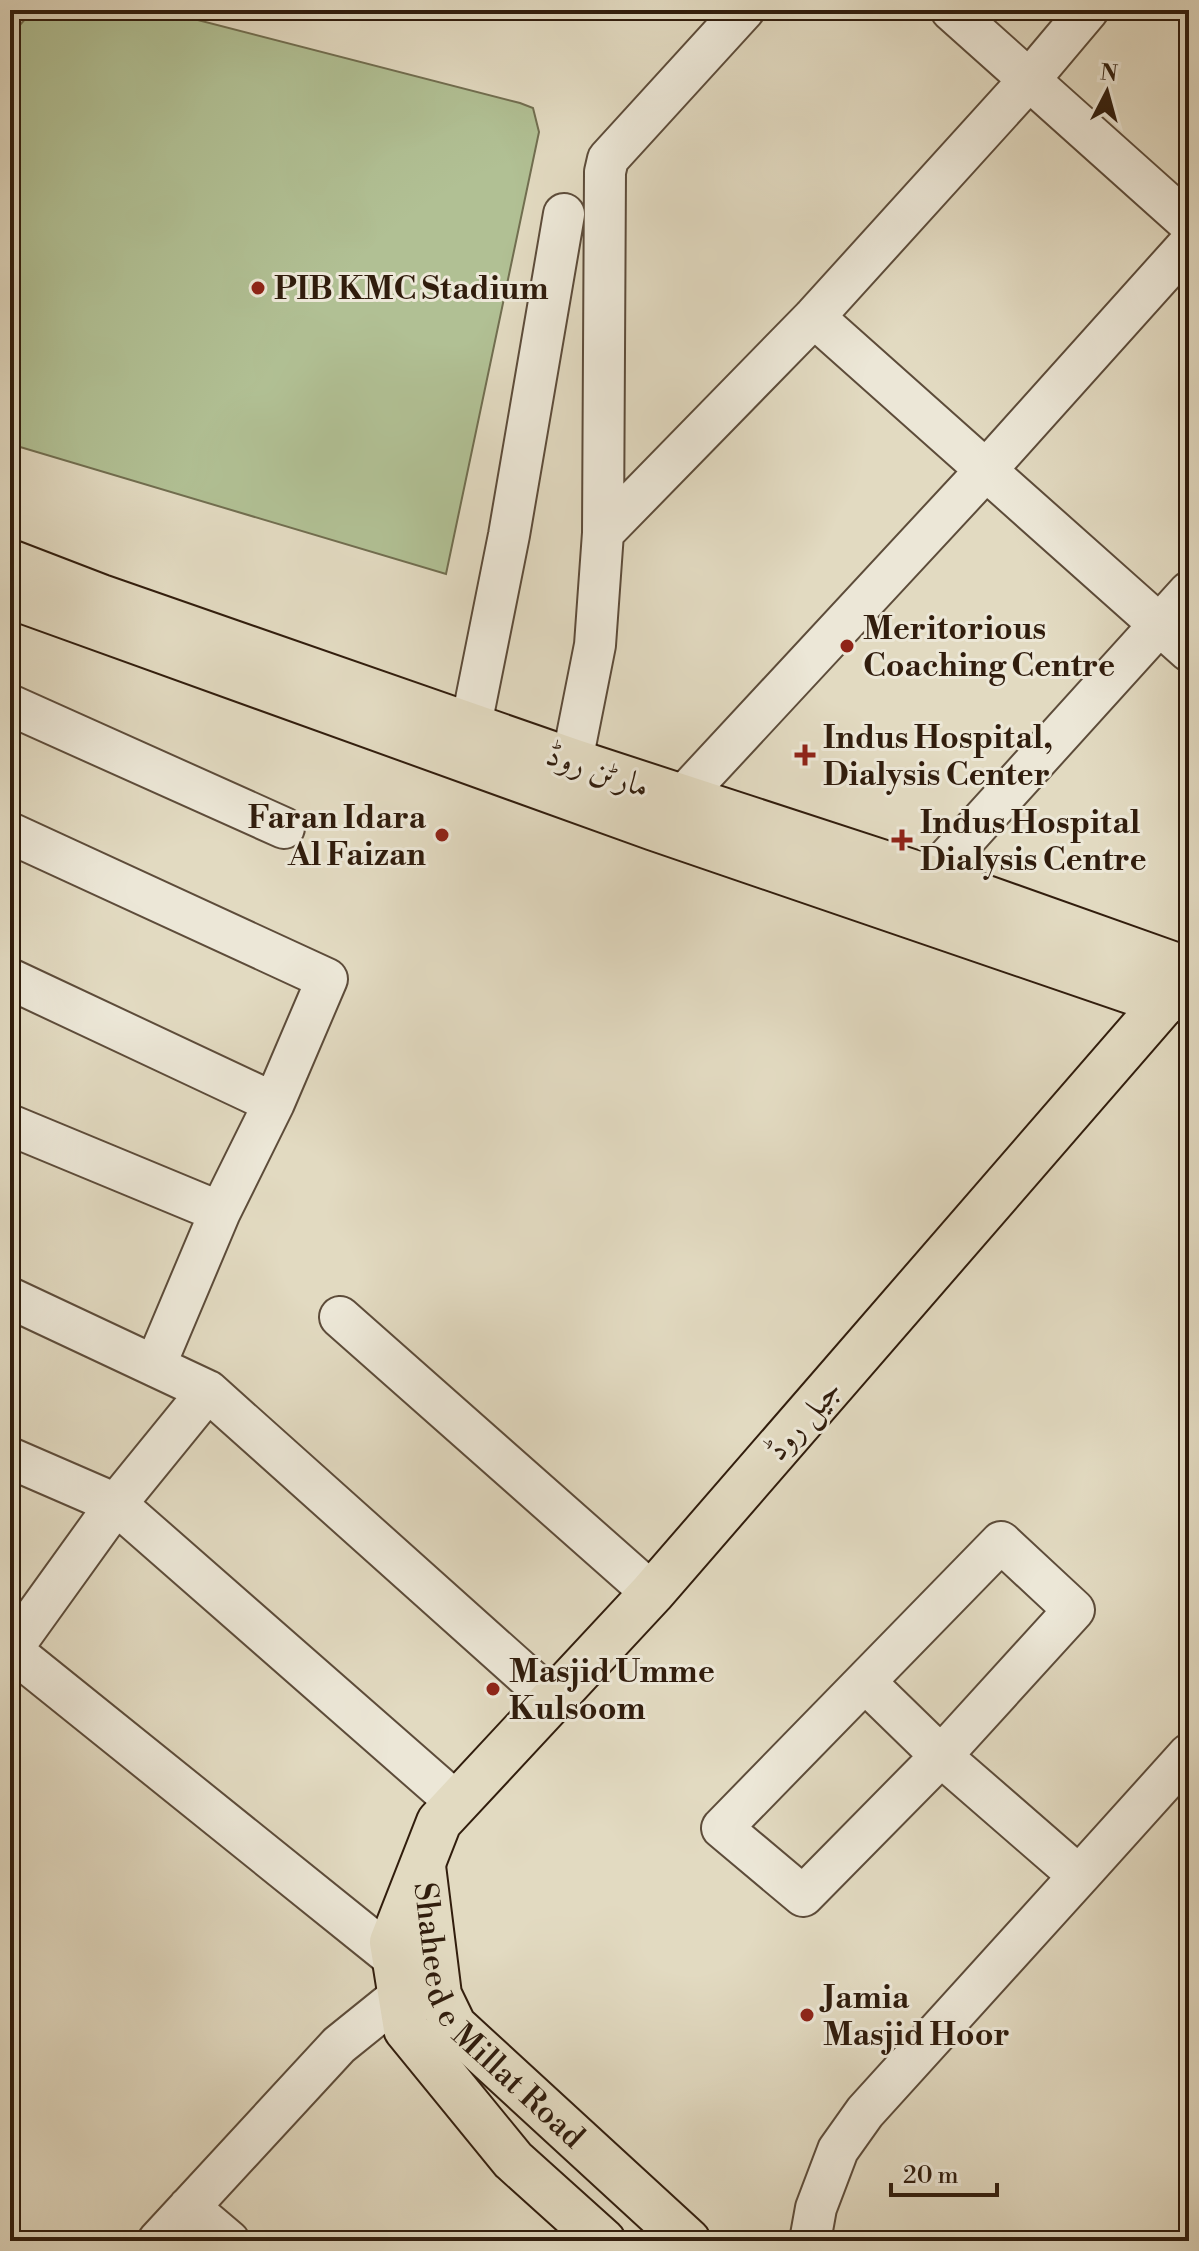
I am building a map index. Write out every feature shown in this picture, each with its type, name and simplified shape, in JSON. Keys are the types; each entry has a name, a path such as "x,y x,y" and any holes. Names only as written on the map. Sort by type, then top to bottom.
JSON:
{"main road":[{"name":"مارٹن روڈ","path":"13,596 101,597 572,761 668,813 903,913 1181,982"},
{"name":"مارٹن روڈ","path":"13,596 668,813 930,878 1181,982"},
{"name":"جیل روڈ","path":"423,1864 439,1822 652,1593 1181,982"},
{"name":"Shaheed e Millat Road","path":"423,1864 392,1942 406,2029 513,2160 603,2241"},
{"name":"Shaheed e Millat Road","path":"423,1864 439,1995 454,2026 688,2241"}],"street":[{"path":"572,761 595,645 603,533 605,172 608,159 744,10"},
{"path":"951,10 1189,223"},
{"path":"603,533 814,317 1029,80 1088,10"},
{"path":"471,725 509,535 564,214"},
{"path":"668,813 986,470 1189,244"},
{"path":"814,317 1189,651"},
{"path":"903,913 930,878 1189,592"},
{"path":"10,705 284,828"},
{"path":"10,833 327,979 274,1103 220,1212 155,1366"},
{"path":"10,979 274,1103"},
{"path":"10,1125 220,1212"},
{"path":"10,1298 208,1391 553,1700"},
{"path":"340,1317 652,1593"},
{"path":"158,2241 398,1977 11,1649 116,1504 208,1391"},
{"path":"10,1458 116,1504 457,1803"},
{"path":"1001,1542 1074,1610 941,1756 803,1896 722,1828 1001,1542"},
{"path":"865,1682 941,1756 1079,1876"},
{"path":"810,2241 816,2208 838,2150 865,2112 1189,1754"},
{"path":"189,2207 229,2241"}],"green space":[{"name":"PIB KMC Stadium","path":"33,10 159,10 533,108 539,132 446,574 10,444 10,43 12,34"}],"place":[{"name":"PIB KMC Stadium","path":"258,288"},
{"name":"Meritorious Coaching Centre","path":"847,646"},
{"name":"Indus Hospital, Dialysis Center","path":"805,755"},
{"name":"Faran Idara Al Faizan","path":"442,835"},
{"name":"Indus Hospital Dialysis Centre","path":"902,840"},
{"name":"Masjid Umme Kulsoom","path":"493,1689"},
{"name":"Jamia Masjid Hoor","path":"807,2015"}]}
